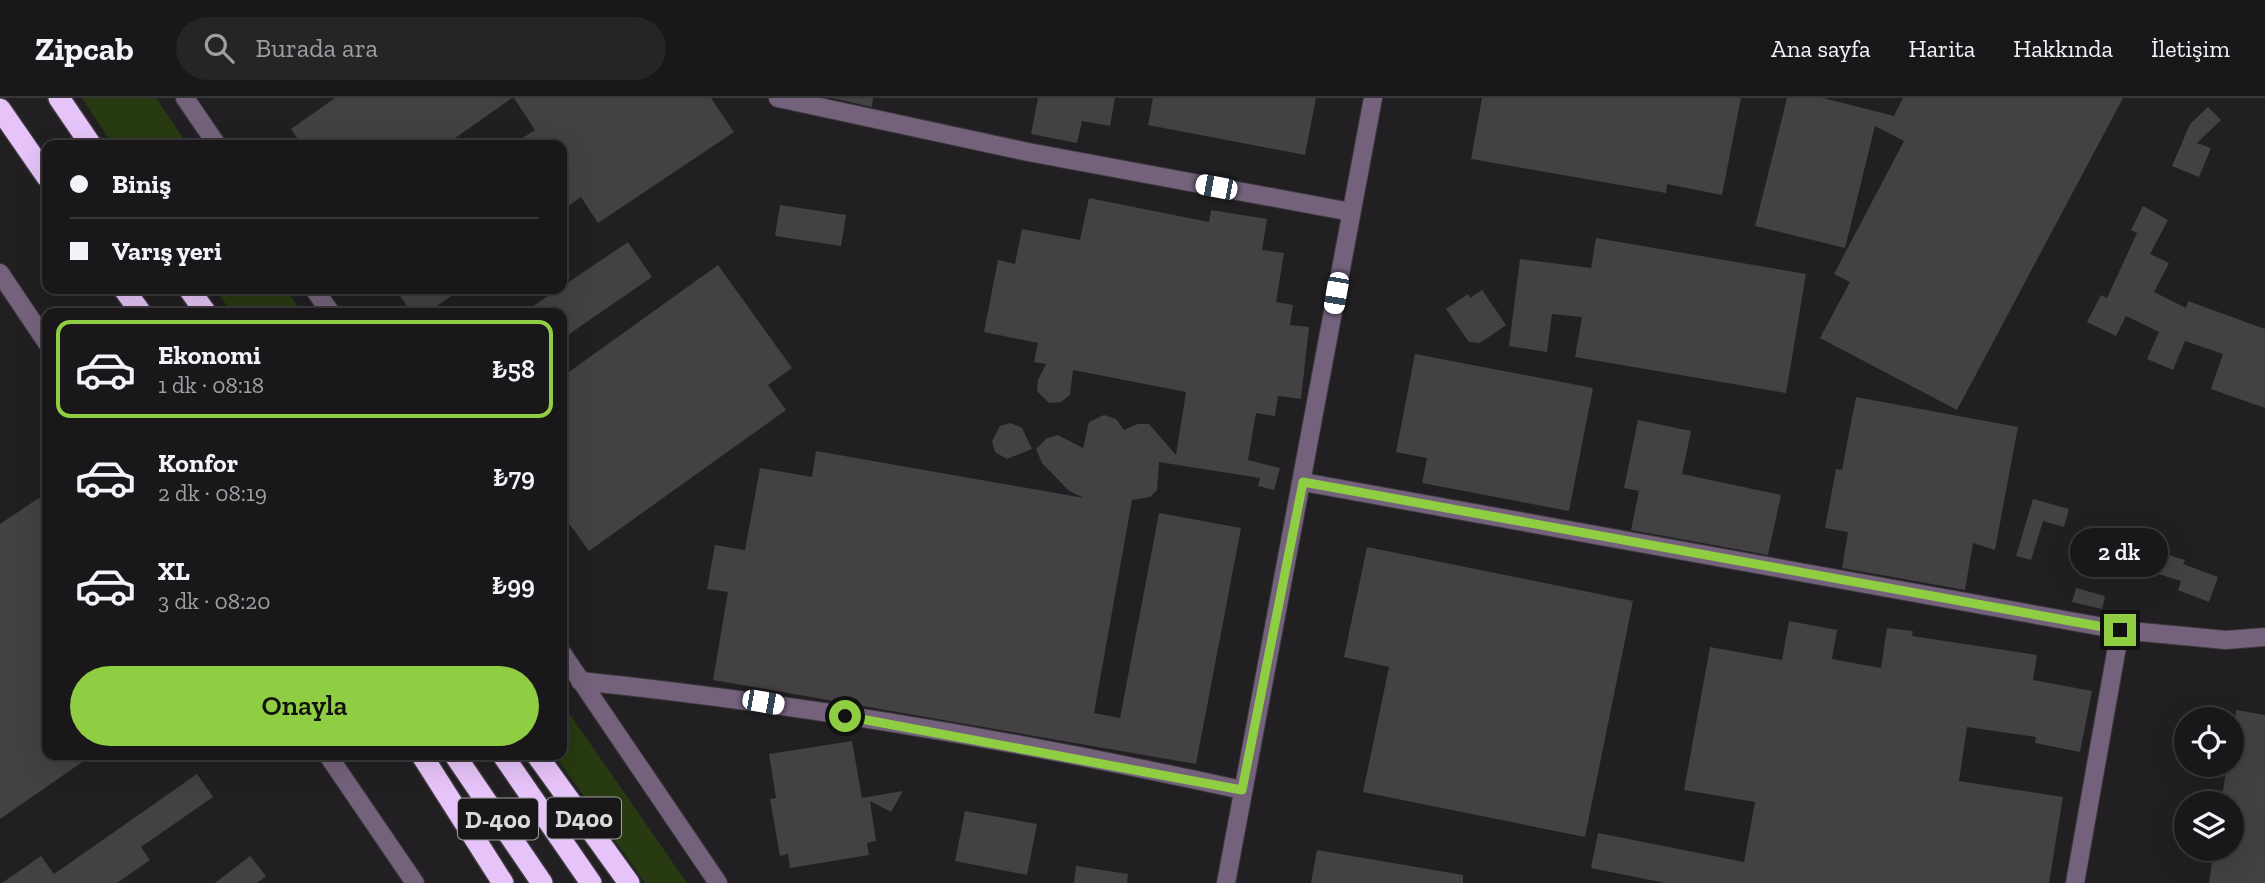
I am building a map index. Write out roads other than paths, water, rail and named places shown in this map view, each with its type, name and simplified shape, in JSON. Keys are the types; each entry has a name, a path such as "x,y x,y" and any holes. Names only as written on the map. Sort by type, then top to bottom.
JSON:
{"highway":[{"path":"59,98 88,140"},
{"path":"0,109 42,170"},
{"path":"425,760 503,883"},
{"name":"D-400","path":"458,760 542,883"},
{"name":"D-400","path":"506,760 591,883"},
{"name":"D400","path":"540,760 629,883"}],"street":[{"path":"185,98 214,140"},
{"path":"778,98 1028,152 1350,212"},
{"path":"1226,883 1373,98"},
{"path":"0,273 42,335"},
{"path":"1303,482 2120,630 2226,640 2265,637"},
{"path":"2075,883 2120,630"},
{"path":"567,661 718,883"},
{"path":"580,681 749,699 1242,790"},
{"path":"331,760 415,883"}]}
